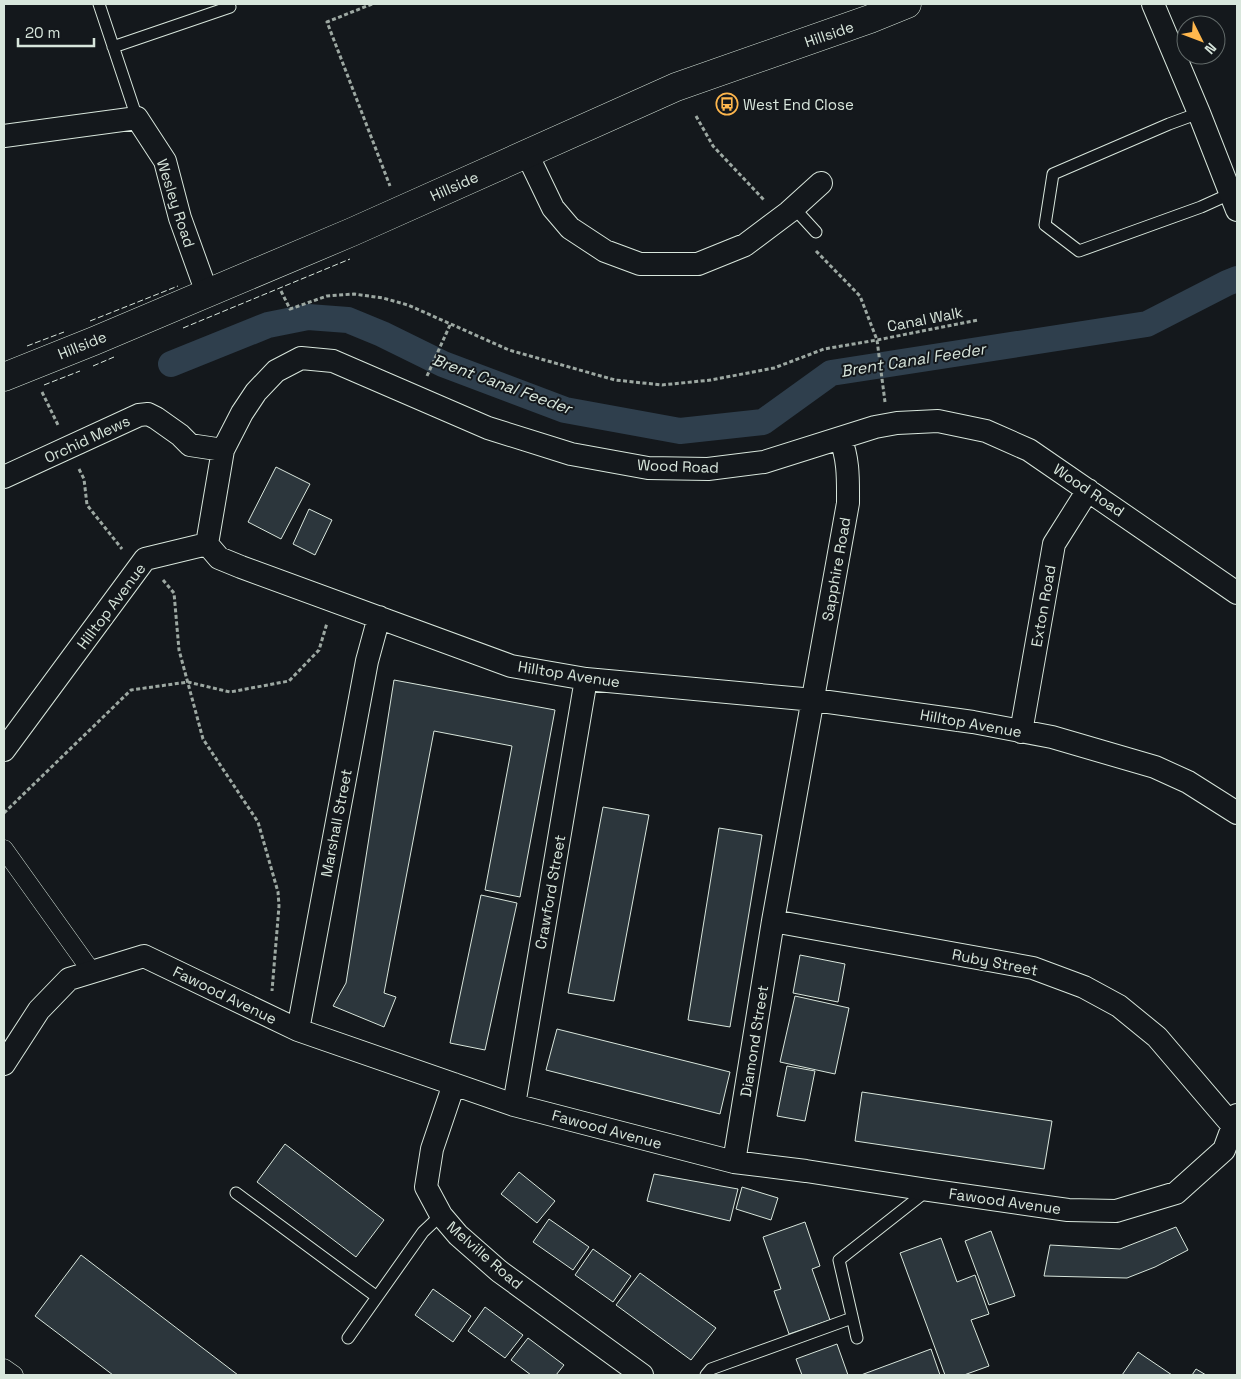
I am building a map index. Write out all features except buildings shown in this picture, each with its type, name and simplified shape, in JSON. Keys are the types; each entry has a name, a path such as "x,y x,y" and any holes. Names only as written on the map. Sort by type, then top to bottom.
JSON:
{"main road":[{"name":"Hillside","path":"4,377 352,232 676,88 869,15 907,4"}],"street":[{"path":"1153,4 1234,202"},
{"path":"4,136 137,118"},
{"name":"Wesley Road","path":"137,118 165,161 180,218 206,293"},
{"path":"527,154 553,208 570,228 604,250 640,264 698,264 745,245 792,210 822,183"},
{"name":"Wood Road","path":"207,544 223,450 242,413 256,392 276,371 301,358 333,361 488,428 572,454 648,468 708,469 764,462 875,427 897,423 938,421 986,431 1029,450 1237,593"},
{"name":"Orchid Mews","path":"4,477 139,415 148,414 180,435 190,445 223,450"},
{"name":"Sapphire Road","path":"814,700 848,503 848,470 845,449 840,438"},
{"name":"Exton Road","path":"1021,732 1054,544 1088,490"},
{"name":"Hilltop Avenue","path":"4,750 145,560 207,544 219,558 511,666 586,679 814,700 973,722 1052,737 1155,767 1188,782 1237,813"},
{"name":"Marshall Street","path":"298,1030 367,661 379,617"},
{"name":"Crawford Street","path":"514,1105 586,679"},
{"name":"Diamond Street","path":"734,1162 773,921 814,700"},
{"path":"4,849 92,972"},
{"name":"Ruby Street","path":"773,921 1033,968 1084,987 1119,1006 1157,1037 1236,1122"},
{"name":"Fawood Avenue","path":"4,1064 39,1010 69,979 144,956 298,1030 514,1105 734,1162 1068,1210 1116,1211 1176,1193 1224,1150 1236,1122"},
{"name":"Melville Road","path":"454,1084 432,1149 426,1187 441,1215 458,1235 499,1271 642,1375"},
{"path":"4,1368 14,1375"}],"lane":[{"path":"99,4 137,118"},
{"path":"113,47 230,7"},
{"path":"1199,113 1053,174 1045,225 1079,251 1201,207 1234,202"},
{"path":"792,210 816,232"},
{"path":"857,1338 839,1260 928,1190"},
{"path":"236,1193 378,1297"},
{"path":"348,1338 423,1232 441,1215"},
{"path":"706,1375 711,1369 852,1318"}],"path":[{"path":"372,4 327,22 390,187"},
{"path":"696,116 713,146 771,207 792,210"},
{"name":"Canal Walk","path":"816,232 820,236 811,246 860,296 877,340 882,379"},
{"path":"283,295 290,309 327,296 354,294 383,298 408,305 510,350 615,380 662,385 712,380 774,368 824,349 877,340"},
{"name":"Canal Walk","path":"877,340 978,320"},
{"path":"429,372 450,325"},
{"path":"42,392 84,479 87,505 128,557 145,560"},
{"path":"174,593 179,650 204,739 258,822 278,892 279,906 270,1017"},
{"path":"4,813 131,690 188,682 230,692 289,681 319,650 334,601"}],"waterway":[{"name":"Brent Canal Feeder","path":"171,364 268,325 308,317 348,320 382,334 443,364 565,410 680,431 763,422 831,373 1147,324 1237,279"}],"fence":[{"path":"183,328 350,259"},
{"path":"90,321 178,286"},
{"path":"27,346 64,332"},
{"path":"93,366 114,357"},
{"path":"44,385 80,371"}],"place":[{"name":"West End Close","path":"727,104"}]}
